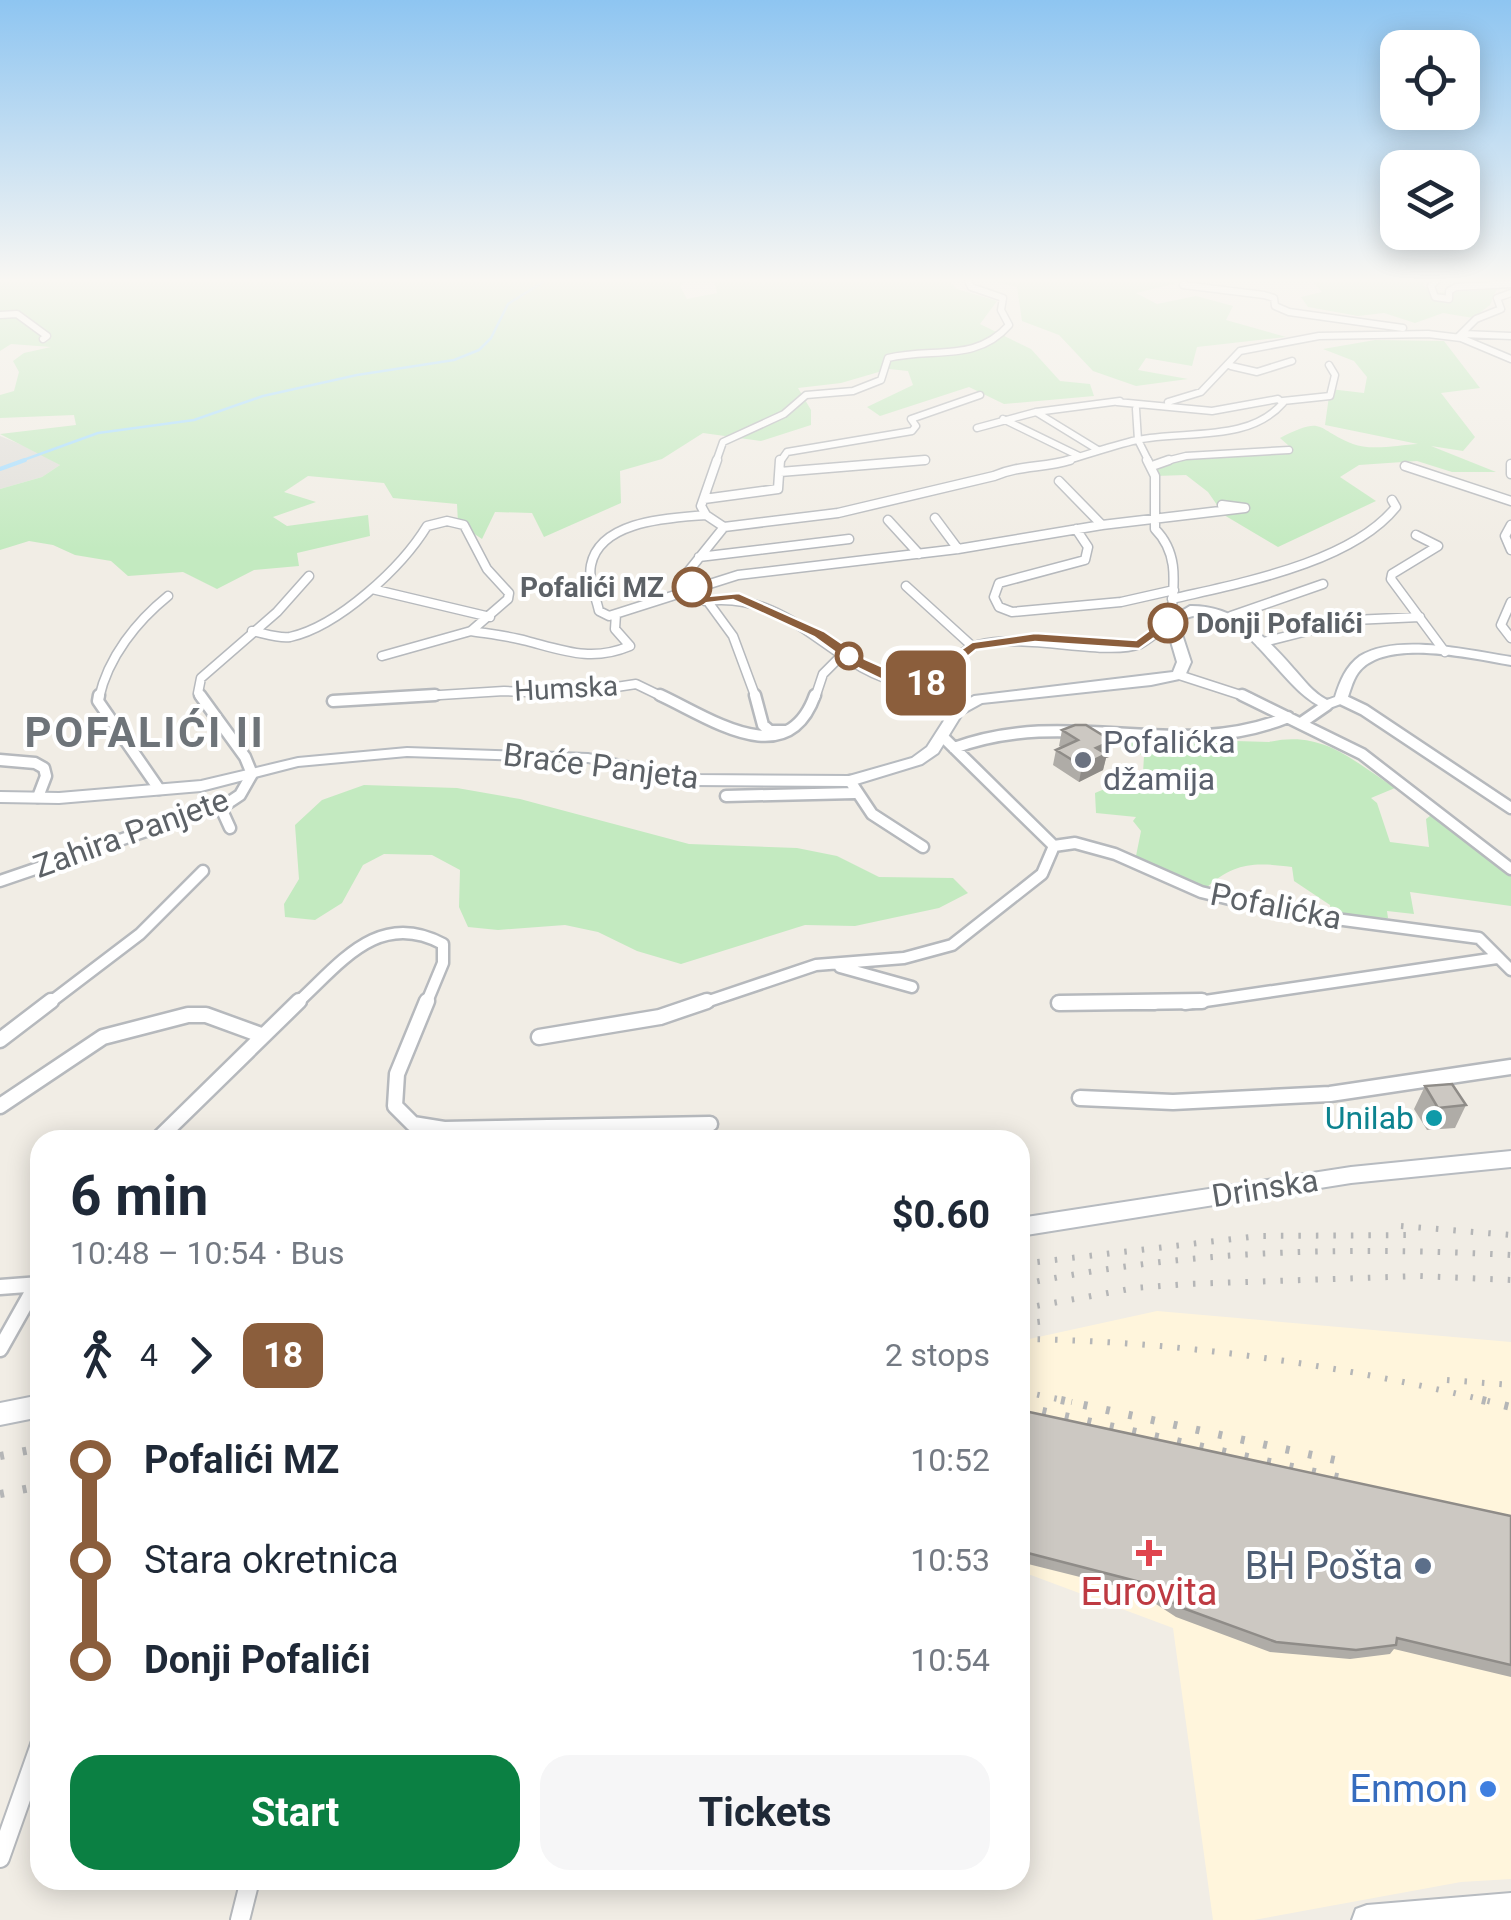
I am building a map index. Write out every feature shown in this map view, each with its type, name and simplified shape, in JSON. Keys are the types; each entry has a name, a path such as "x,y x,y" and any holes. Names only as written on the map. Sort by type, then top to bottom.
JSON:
{"street":[{"path":"883,370 881,380 852,391 806,396 784,414 723,442 701,506 706,515 724,527 838,512 994,476 1016,466 1049,466 1138,440 1251,428 1270,418 1283,402"},
{"path":"977,428 1036,412 1117,402 1190,399 1227,370"},
{"path":"1117,402 1212,410 1266,398 1283,402 1330,396 1335,374 1332,370"},
{"path":"704,498 772,492 780,485 780,460 788,452 912,431 916,426 911,419 980,396"},
{"path":"1136,409 1138,440 1156,483 1154,529 1171,550 1172,621 1184,662 1178,674"},
{"path":"1036,412 1098,450"},
{"path":"1003,419 1079,456"},
{"path":"1152,466 1183,454 1259,455 1289,450"},
{"path":"780,472 924,460"},
{"path":"1511,464 1511,474"},
{"path":"1405,466 1511,501"},
{"path":"1059,481 1102,525"},
{"path":"706,515 638,524 604,542 592,560 590,577 599,611 609,616 738,575 958,549 1249,498"},
{"path":"1076,529 1088,547 1086,560 999,583 994,598 999,607 1012,612 1173,595 1304,564 1387,522 1396,507 1392,500"},
{"path":"1154,516 1245,508 1222,505"},
{"path":"935,518 958,549"},
{"path":"888,520 919,554"},
{"path":"252,631 286,638 305,634 372,589 408,557 427,526 464,524 473,551 490,576 509,594 490,617 471,631 382,656"},
{"path":"1511,525 1506,536 1511,550"},
{"path":"724,527 687,574 692,587 732,634 747,664 764,725 770,731 794,730 809,713 823,674 844,653"},
{"path":"1416,536 1438,546 1392,574 1391,579 1446,652"},
{"path":"698,557 848,539"},
{"path":"252,774 245,757 203,702 198,688 206,671 278,612 309,576"},
{"path":"704,601 734,596 819,634 844,653 902,684 915,685 926,684 972,646 1035,638 1139,644 1183,612 1196,610 1231,616 1323,584"},
{"path":"906,586 972,646"},
{"path":"372,589 490,617"},
{"path":"160,789 98,701 128,636 148,610 168,596"},
{"path":"1511,602 1501,625 1511,638"},
{"name":"Humska","path":"471,631 523,640 582,658 592,657 630,646 615,629 616,614"},
{"path":"1231,616 1312,698 1364,710 1511,808"},
{"path":"1353,620 1420,617"},
{"path":"1260,644 1315,629"},
{"path":"1301,723 1334,702 1353,670 1364,660 1416,649 1511,661"},
{"path":"948,742 956,711 979,699 1151,681 1178,674 1240,693 1380,766 1511,869"},
{"name":"Humska","path":"333,701 504,691 570,694 636,684 748,736 772,737 786,732"},
{"path":"726,796 853,787 916,761 948,742 1036,729 1198,736 1235,733 1288,717"},
{"path":"539,1037 660,1017 786,974 831,964 904,958 952,946 1042,874 1054,846 948,742"},
{"name":"Braće Panjeta","path":"0,798 219,783 328,759 407,752 588,758 694,780 853,787"},
{"path":"0,760 44,768 46,776 38,798"},
{"name":"Zahira Panjete","path":"0,881 220,806 240,795 252,774"},
{"path":"853,787 872,814 897,834 923,847"},
{"path":"220,806 230,828"},
{"name":"Pofalićka","path":"1054,846 1075,843 1114,854 1201,892 1283,912 1479,938 1511,970"},
{"path":"0,1040 140,934 203,870"},
{"path":"167,1130 261,1035 359,947 379,933 403,929 428,934 444,944 443,963 397,1074 395,1106 413,1124 472,1129 710,1124"},
{"name":"Pofalićka","path":"1059,1003 1183,1004 1497,958"},
{"path":"831,964 912,986"},
{"path":"0,1106 103,1038 206,1015 261,1035"},
{"path":"1080,1098 1173,1102 1330,1094 1511,1067"},
{"name":"Drinska","path":"1030,1225 1351,1175 1511,1159"},
{"path":"0,1287 30,1283"},
{"path":"0,1350 30,1298"},
{"path":"0,1414 30,1408"},
{"path":"0,1858 30,1774"},
{"path":"240,1920 248,1890"},
{"path":"1367,1920 1511,1908"}],"shaded area":[{"path":"0,436 60,465 42,477 0,489"},
{"path":"1157,1311 1511,1342 1511,1879 1461,1882 1254,1920 1213,1920 1173,1628 1030,1575 1030,1339"}],"green space":[{"path":"887,370 841,383 798,388 811,410 811,425 761,441 703,433 662,459 620,471 621,503 544,537 532,513 495,512 482,539 458,523 457,504 393,498 384,483 308,476 284,492 316,502 273,517 287,526 368,515 370,536 297,553 299,566 254,570 217,589 183,572 128,576 111,561 75,555 53,545 29,541 0,550 0,489 42,477 60,465 0,434 76,425 74,415 0,418 0,395 14,391 19,372"},
{"path":"895,370 1050,370 1060,381 1090,384 1094,396 1004,404 969,387 880,416 867,407 913,385 908,371"},
{"path":"1138,370 1188,379 1136,386 1093,371"},
{"path":"1361,370 1466,370 1480,388 1441,393 1475,437 1463,451 1431,446 1496,472 1452,472 1417,461 1359,465 1340,477 1376,501 1278,547 1224,515 1208,492 1186,475 1155,476 1161,461 1289,446 1280,438 1313,426 1360,446 1418,444 1325,425 1330,389 1364,393 1367,377"},
{"path":"1102,737 1269,742 1288,739 1336,750 1395,788 1371,798 1377,803 1390,842 1429,847 1426,819 1434,813 1511,874 1511,906 1410,892 1414,914 1387,911 1388,918 1332,916 1330,905 1294,881 1292,867 1266,865 1235,869 1205,889 1136,856 1141,831 1133,821 1136,817 1096,813 1095,793 1143,773 1144,756"},
{"path":"364,785 457,788 520,799 689,844 797,848 837,856 879,877 953,878 968,893 939,908 855,926 805,925 681,964 637,951 598,932 565,925 498,930 468,927 459,907 460,870 432,855 384,854 363,865 342,903 315,920 285,917 284,904 299,879 295,825 322,800"}],"building":[{"path":"1086,725 1112,741 1096,748 1106,754 1082,766 1056,750 1078,740 1062,730"},
{"path":"1452,1084 1466,1105 1438,1108 1425,1086"},
{"path":"1030,1412 1511,1516 1511,1665 1397,1638 1396,1645 1356,1650 1276,1642 1180,1607 1140,1582 1030,1554"}],"waterway":[{"path":"18,462 98,433 194,420 263,396 392,370"},
{"path":"0,469 25,460"}],"railway":[{"path":"1401,1226 1511,1235"},
{"path":"1030,1263 1259,1236 1416,1235"},
{"path":"1030,1283 1142,1264 1264,1254 1387,1251 1511,1255"},
{"path":"1030,1307 1135,1288 1187,1284 1420,1276 1511,1280"},
{"path":"1030,1323 1046,1321"},
{"path":"1030,1339 1139,1344 1258,1357 1375,1376 1492,1402"},
{"path":"1447,1380 1511,1385"},
{"path":"1030,1393 1072,1402"},
{"path":"1061,1400 1344,1462"},
{"path":"1482,1400 1511,1407"},
{"path":"1030,1408 1346,1479"},
{"path":"0,1456 30,1450"},
{"path":"0,1494 30,1488"}],"bus line":[{"name":"18","path":"692,587 704,601 734,596 772,612 819,634 844,653 902,684 915,685 926,684 972,646 1035,638 1129,646 1146,641 1168,623"}],"place":[{"name":"Pofalići MZ","path":"692,587"},
{"name":"Donji Pofalići","path":"1168,623"},
{"name":"Pofalićka džamija","path":"1083,760"},
{"name":"Unilab","path":"1434,1118"},
{"name":"Eurovita","path":"1149,1553"},
{"name":"BH Pošta","path":"1423,1566"},
{"name":"Enmon","path":"1488,1789"}],"district":[{"name":"POFALIĆI II","path":"145,732"}]}
